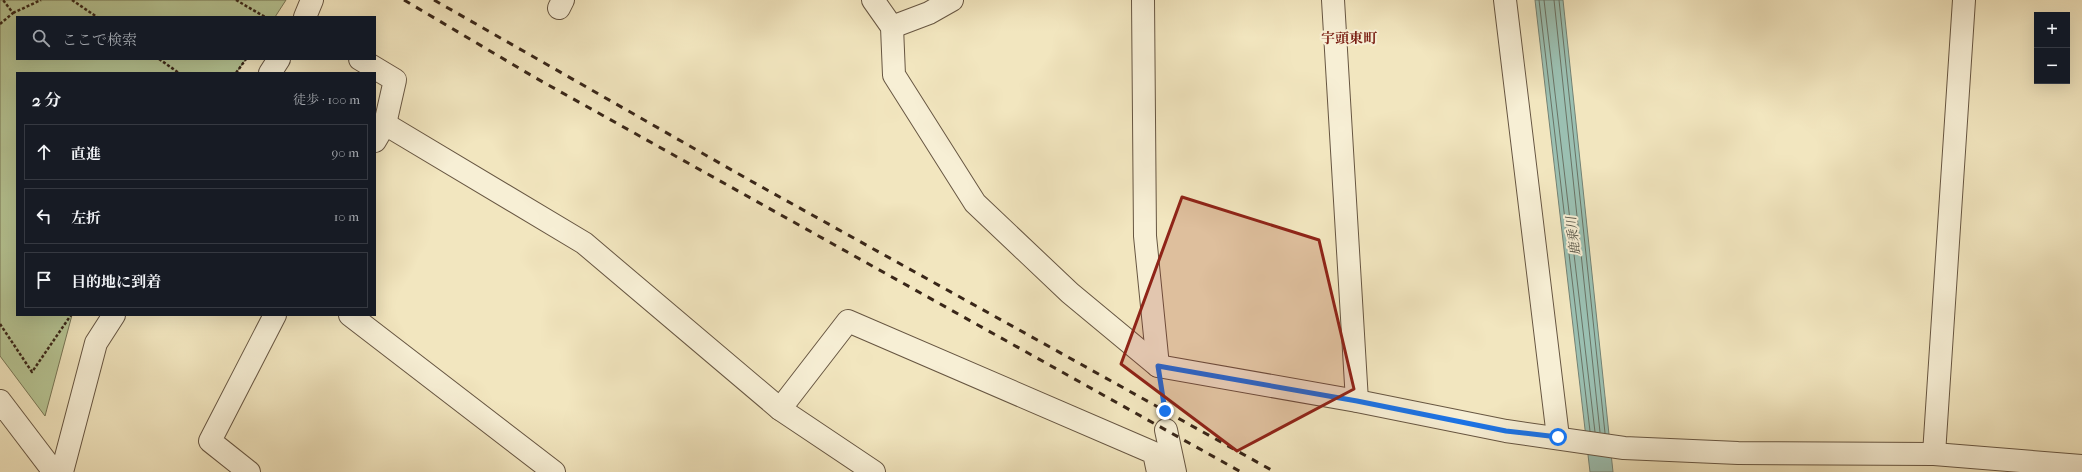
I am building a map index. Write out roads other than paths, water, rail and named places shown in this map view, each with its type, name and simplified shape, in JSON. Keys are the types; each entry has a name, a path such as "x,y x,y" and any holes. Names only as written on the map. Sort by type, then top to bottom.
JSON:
{"street":[{"path":"305,16 312,0"},
{"path":"873,0 892,27 894,75 975,203 1070,293 1158,366 1357,401 1506,431 1558,437 1624,448 1738,453 1934,454 2082,466"},
{"path":"892,27 930,13 952,0"},
{"path":"1143,0 1145,236 1158,366"},
{"path":"1333,0 1357,401"},
{"path":"1505,0 1558,437"},
{"path":"1934,454 1964,0"},
{"path":"271,72 278,60"},
{"path":"362,60 395,80 380,133 584,243 780,409 874,472"},
{"path":"62,472 96,343 113,316"},
{"path":"249,472 210,441 274,316"},
{"path":"351,316 554,472"},
{"path":"780,409 848,321 1154,453 1158,472"},
{"path":"0,401 54,472"},
{"path":"1166,430 1175,472"}],"water":[{"name":"鹿乗川","path":"1535,0 1563,0 1613,472 1590,472"}],"railway":[{"path":"404,0 534,77 1241,472"},
{"path":"434,0 751,181 1275,472"}],"district":[{"name":"宇頭東町","path":"1349,38"}]}
